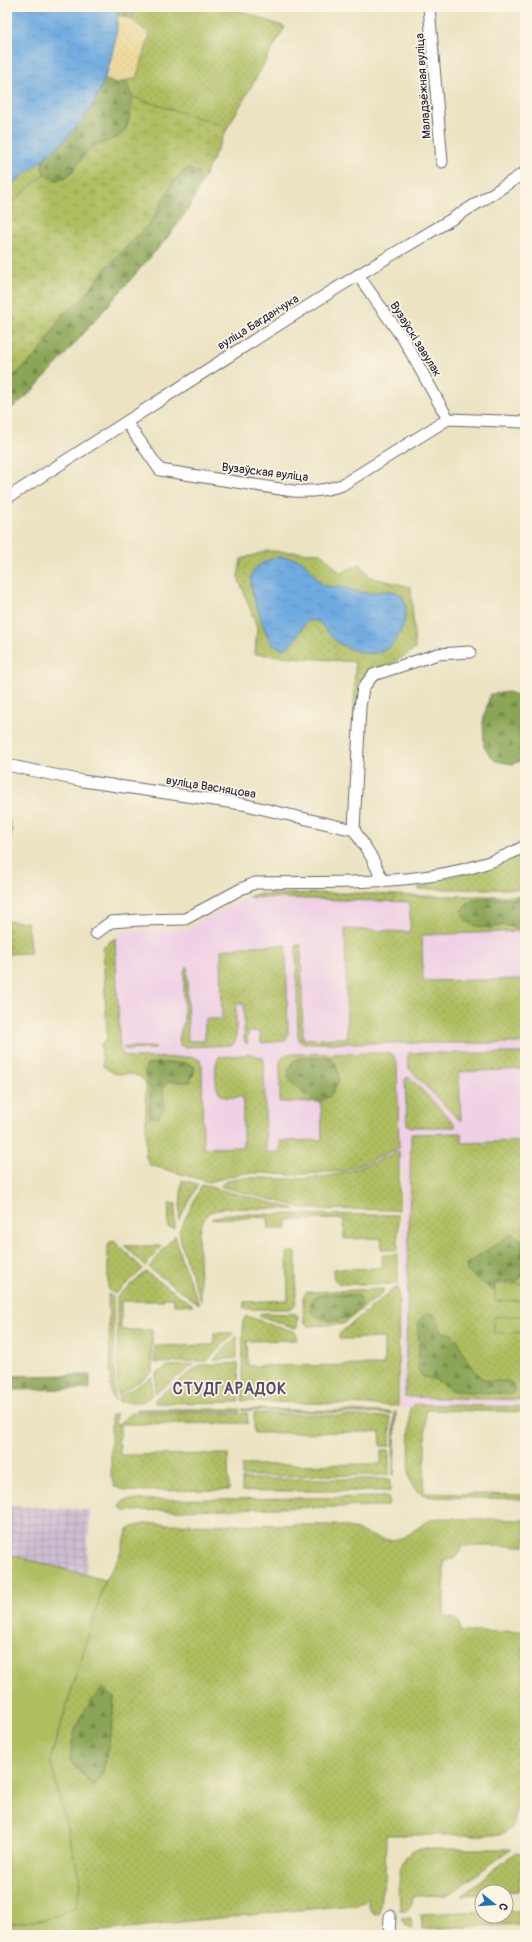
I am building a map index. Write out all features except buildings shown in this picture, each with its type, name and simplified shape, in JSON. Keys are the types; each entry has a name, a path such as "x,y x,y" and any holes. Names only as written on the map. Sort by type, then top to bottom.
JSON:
{"street":[{"name":"Маладзёжная вуліца","path":"430,7 442,162"},
{"name":"вуліца Багданчука","path":"7,498 127,423 190,380 358,275 474,206 525,172"},
{"name":"Вузаўскі завулак","path":"358,275 404,340 448,419"},
{"path":"448,419 525,422"},
{"name":"Вузаўская вуліца","path":"127,423 160,470 293,491 322,491 342,485 448,419"},
{"path":"383,880 371,856 354,830 360,707 363,688 373,675 438,654 470,652"},
{"name":"вуліца Васняцова","path":"7,765 84,781 242,804 354,830"},
{"path":"96,933 111,922 140,920 185,920 241,889 255,883 383,880 465,870 506,857 525,846"},
{"path":"389,1935 390,1916"}],"shaded area":[{"path":"354,893 415,896 525,895 525,1408 400,1408 403,1166 188,1172 167,1061 112,1063 108,944 124,931 187,929 256,894"},
{"path":"7,1506 90,1510 86,1575 7,1554"}],"green space":[{"path":"118,7 239,7 238,10 285,27 228,127 192,201 166,239 54,367 29,394 7,412 7,189 69,135 91,105 103,79 116,83 136,78 132,20 118,15"},
{"path":"118,7 133,7 134,14 132,20 118,15"},
{"path":"103,79 116,83 126,80 132,97 129,121 124,131 118,138 101,143 83,156 68,176 60,180 51,179 44,174 42,167 44,157 78,126 91,105"},
{"path":"132,97 228,127 200,185 199,172 188,169 181,173 172,183 154,217 145,229 109,264 83,298 63,314 36,356 7,382 7,207 44,174 53,179 60,180 66,177 93,147 114,139 122,134 128,122"},
{"path":"188,169 199,172 200,180 195,198 177,225 54,367 29,394 7,412 7,382 36,356 63,314 83,298 109,264 145,229 154,217 172,183 181,173"},
{"path":"267,551 321,553 341,573 360,564 370,577 411,587 415,649 393,663 369,672 354,717 355,662 255,654 257,627 238,577 241,559"},
{"path":"509,692 522,698 525,707 525,759 513,764 495,761 484,747 483,721 490,694"},
{"path":"7,812 12,831 7,854"},
{"path":"525,852 525,889 418,889 422,884 492,866"},
{"path":"354,893 415,896 525,896 525,931 422,935 423,981 525,979 525,1043 303,1043 300,1041 298,1036 296,945 301,945 303,1039 347,1038 345,929 410,932 410,902 248,897 256,894"},
{"path":"481,899 525,899 525,930 503,925 493,928 480,927 468,922 462,914 464,907 470,901"},
{"path":"7,921 27,922 31,953 7,954"},
{"path":"115,938 120,1050 124,1055 131,1058 193,1057 200,1060 202,1065 203,1148 243,1147 243,1097 226,1097 221,1095 219,1092 216,1083 216,1064 219,1057 252,1054 263,1058 266,1152 280,1152 280,1141 322,1140 321,1102 280,1102 280,1062 283,1057 288,1054 387,1053 393,1055 397,1062 399,1148 368,1162 342,1171 292,1175 244,1173 209,1182 150,1165 146,1157 146,1084 136,1075 114,1073 103,1066 101,1044 107,1039 103,947"},
{"path":"286,945 288,1033 285,1041 261,1043 260,1031 248,1032 247,1044 244,1040 244,1004 236,1004 236,1040 233,1045 184,1047 180,1045 179,1038 184,1020 184,971 187,966 188,1041 205,1041 205,1019 222,1019 221,950 249,946"},
{"path":"122,1047 156,1047 153,1049 126,1050"},
{"path":"409,1053 525,1053 525,1069 459,1072 461,1120 459,1120 409,1069 407,1059"},
{"path":"308,1057 327,1057 333,1060 337,1066 339,1081 330,1096 323,1100 316,1100 308,1097 289,1079 288,1072 292,1062"},
{"path":"157,1063 187,1063 194,1067 195,1070 190,1082 169,1082 163,1086 164,1108 158,1117 151,1117 149,1108 151,1091 144,1072 147,1065"},
{"path":"407,1077 410,1078 455,1124 455,1127 411,1127 407,1125 405,1080"},
{"path":"461,1133 462,1143 525,1141 525,1400 405,1397 411,1134"},
{"path":"399,1151 399,1210 308,1209 222,1187 221,1185 234,1179 243,1178 317,1178 358,1168"},
{"path":"182,1180 198,1184 179,1220"},
{"path":"202,1185 295,1209 223,1208 208,1213 201,1224 198,1237 201,1301 183,1251 179,1231"},
{"path":"169,1204 176,1204 174,1228 168,1227"},
{"path":"225,1214 398,1215 398,1250 382,1250 381,1238 344,1239 344,1219 287,1220 287,1229 269,1229 268,1217 211,1219"},
{"path":"512,1234 522,1239 525,1274 517,1281 494,1282 494,1291 467,1271 466,1264"},
{"path":"175,1235 181,1259 199,1304 149,1268"},
{"path":"114,1241 143,1269 115,1294 108,1290 108,1246 110,1242"},
{"path":"125,1246 162,1246 145,1266"},
{"path":"287,1252 296,1252 296,1301 294,1307 290,1309 244,1309 244,1302 288,1300"},
{"path":"398,1254 398,1284 342,1284 337,1282 334,1278 333,1269 382,1268 382,1255"},
{"path":"146,1272 193,1305 174,1305 174,1298 163,1298 163,1301 121,1301 121,1330 152,1330 152,1373 118,1395 117,1297"},
{"path":"495,1284 525,1284 525,1300 495,1301"},
{"path":"395,1288 399,1288 398,1406 242,1401 243,1321 246,1316 295,1332 297,1340 247,1341 248,1366 384,1365 384,1338 339,1339 339,1334"},
{"path":"383,1289 383,1293 343,1324 309,1326 304,1322 303,1297 306,1292"},
{"path":"108,1294 113,1297 115,1401 111,1397"},
{"path":"325,1294 358,1296 360,1297 362,1305 352,1315 346,1318 338,1320 324,1319 312,1313 311,1304 315,1297"},
{"path":"261,1313 296,1314 298,1316 297,1327 294,1328 259,1315"},
{"path":"426,1314 433,1314 438,1320 441,1331 452,1334 458,1340 464,1355 480,1377 489,1381 508,1381 514,1385 514,1391 510,1394 454,1391 436,1380 423,1377 418,1370 418,1324 422,1317"},
{"path":"525,1316 525,1332 494,1333 494,1317"},
{"path":"214,1333 235,1333 207,1361 155,1363 155,1346 214,1345"},
{"path":"237,1336 237,1358 214,1360"},
{"path":"238,1363 239,1402 155,1403 155,1399 200,1365"},
{"path":"194,1365 155,1393 156,1374 168,1366"},
{"path":"90,1375 90,1389 7,1390 7,1376"},
{"path":"152,1377 152,1395 142,1402 119,1402 118,1398"},
{"path":"414,1404 525,1407 525,1412 426,1410 424,1493 525,1495 525,1499 432,1497 416,1490 411,1482 409,1473 410,1408"},
{"path":"138,1409 240,1409 240,1411 135,1411"},
{"path":"242,1410 391,1412 391,1414"},
{"path":"394,1412 396,1412 393,1475"},
{"path":"132,1413 247,1413 248,1423 118,1424"},
{"path":"254,1413 390,1417 390,1446 381,1446 380,1432 254,1433"},
{"path":"116,1414 115,1424 120,1426 120,1438 117,1438 118,1444 120,1444 120,1455 228,1454 229,1490 127,1491 115,1487 111,1476 111,1415"},
{"path":"381,1450 389,1450 389,1475 242,1476 242,1465 381,1464"},
{"path":"242,1479 390,1479 390,1491 242,1491"},
{"path":"388,1498 389,1501 388,1505 385,1506 126,1511 122,1510 120,1506 122,1502 126,1500"},
{"path":"439,1518 525,1520 525,1546 461,1546 460,1552 456,1558 444,1561 444,1616 456,1619 460,1625 460,1632 523,1631 525,1627 525,1764 512,1828 500,1835 386,1835 385,1880 381,1894 380,1913 375,1914 370,1910 368,1901 352,1905 67,1935 7,1935 7,1924 47,1919 81,1885 50,1760 105,1580 118,1559 128,1530 144,1524 338,1525 346,1526 383,1539 391,1540 404,1537 423,1524"},
{"path":"7,1554 105,1580 50,1760 81,1885 76,1908 47,1919 7,1924"},
{"path":"103,1687 114,1698 112,1726 103,1773 94,1787 70,1761 71,1749 76,1729 83,1713"},
{"path":"419,1849 511,1849 449,1895 413,1896 412,1905 407,1910 400,1910 399,1883 402,1866 405,1858"},
{"path":"516,1853 524,1854 518,1891 514,1891 514,1884 475,1884"},
{"path":"474,1885 474,1894 461,1895"},
{"path":"525,1910 525,1924 422,1929 421,1914 474,1911 474,1924 514,1924 514,1911"},
{"path":"401,1918 412,1918 413,1929 407,1926"}],"sand":[{"path":"118,15 132,20 150,34 136,78 116,83 103,79 115,43"}],"water":[{"path":"7,7 118,7 115,38 108,70 87,114 61,143 7,189"},
{"path":"277,557 287,557 301,561 309,567 323,585 365,593 392,591 398,593 403,597 406,608 404,621 396,639 387,649 383,651 375,653 359,652 339,643 320,624 307,621 295,640 284,649 273,645 268,637 252,592 251,577 259,566 266,561"}],"district":[{"name":"СТУДГАРАДОК","path":"230,1388"}]}
